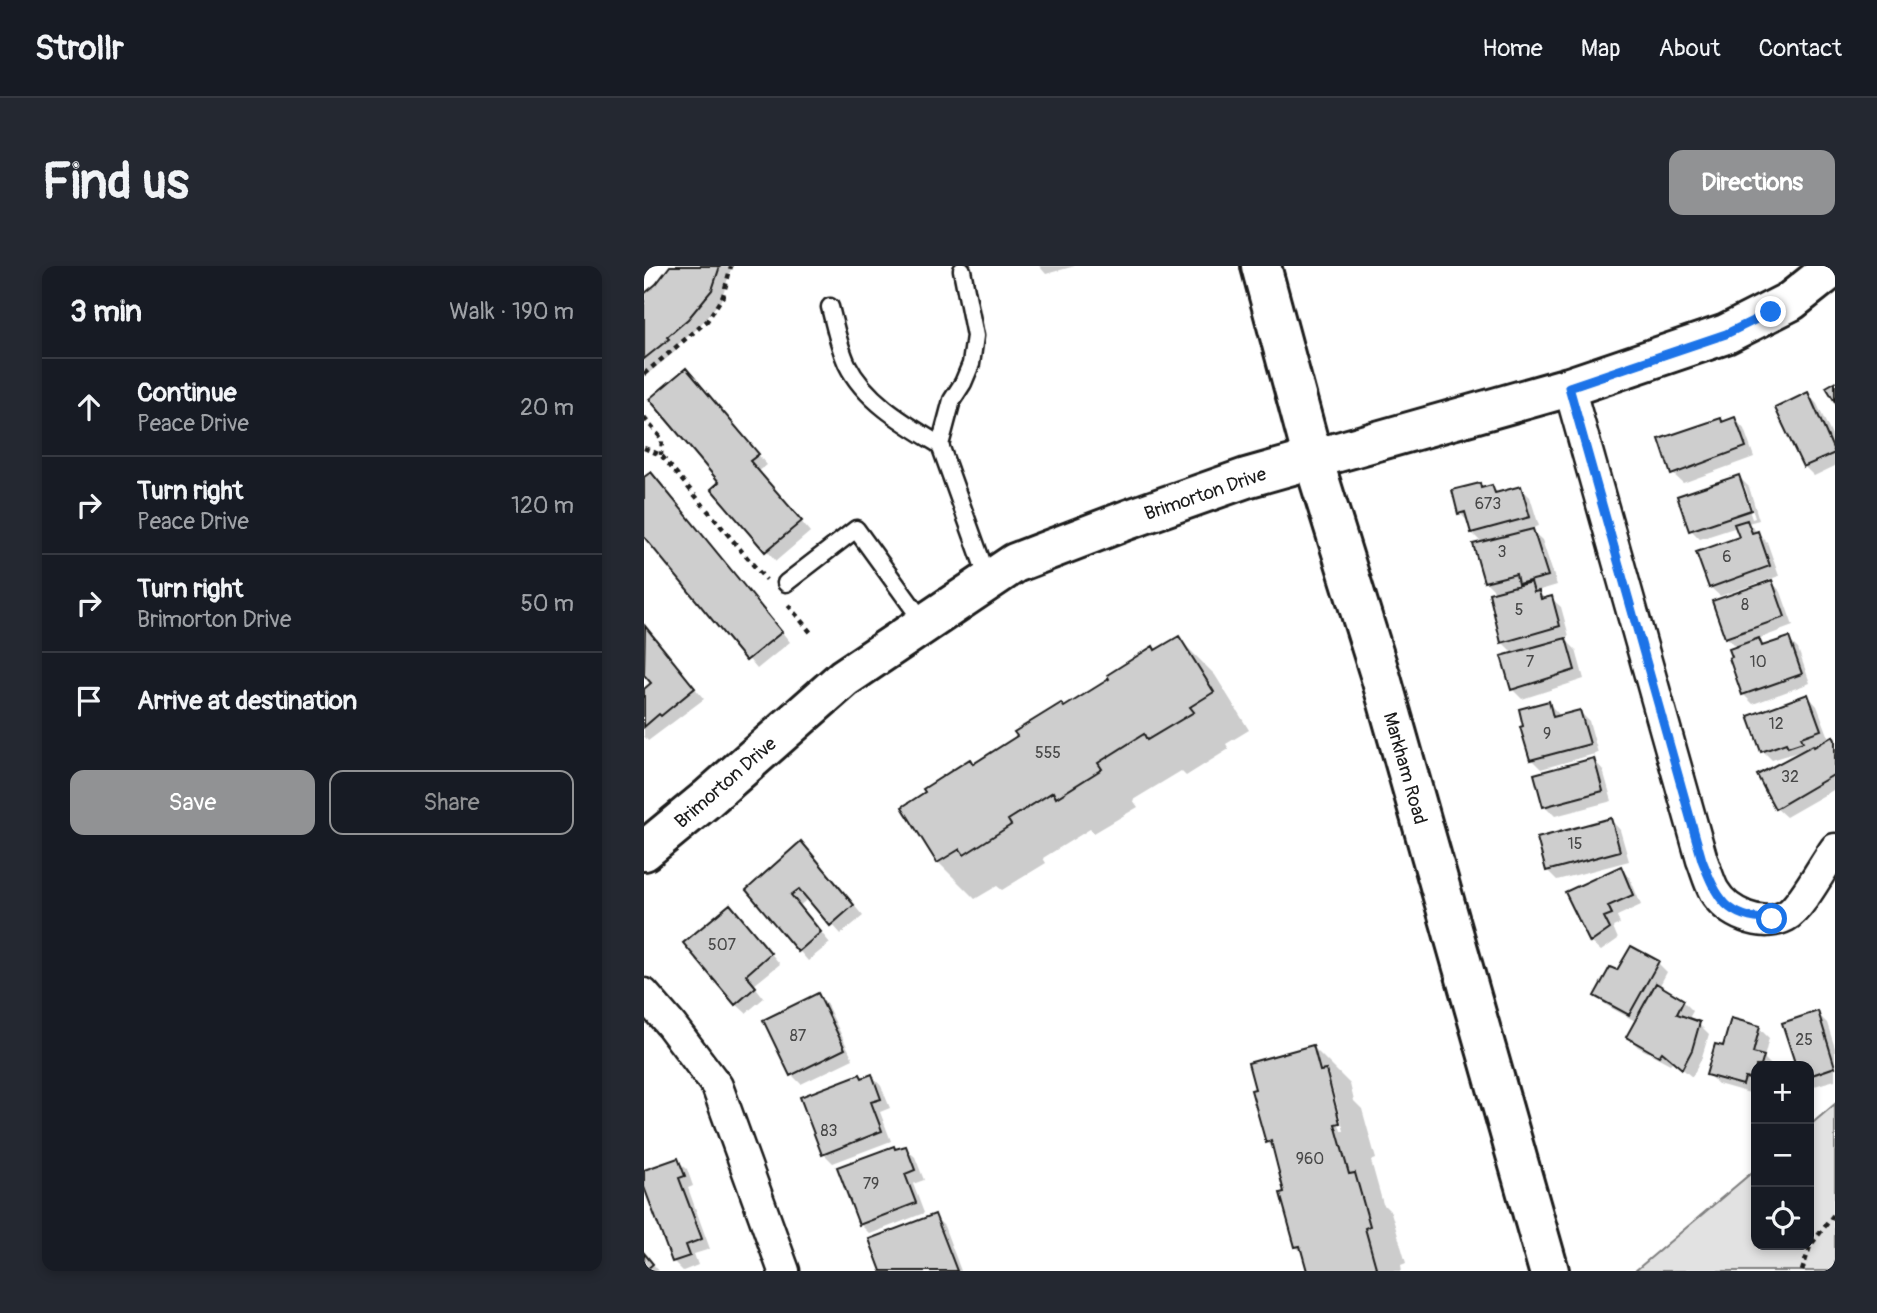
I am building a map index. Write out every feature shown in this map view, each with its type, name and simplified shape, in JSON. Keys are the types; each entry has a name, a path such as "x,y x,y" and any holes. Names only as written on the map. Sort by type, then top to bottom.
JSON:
{"street":[{"name":"Markham Road","path":"1261,266 1313,459 1381,678 1549,1271"},
{"name":"Brimorton Drive","path":"644,851 844,678 1015,563 1246,478 1569,387 1726,334 1791,301 1835,266"},
{"path":"1569,387 1702,860 1714,891 1733,911 1753,920 1787,915 1802,898 1835,849"},
{"path":"644,994 717,1086 784,1271"}],"lane":[{"path":"962,270 975,336 971,364 963,383 951,400 940,445 988,579"},
{"path":"830,307 848,366 870,394 904,422 940,445"},
{"path":"780,590 856,529 924,623"}],"path":[{"path":"644,374 707,321 723,296 731,266"},
{"path":"644,418 662,439 661,454"},
{"path":"644,448 661,454 780,590 812,634"},
{"path":"1802,1271 1810,1246 1835,1213"}],"shaded area":[{"path":"1835,1104 1835,1271 1635,1271 1751,1173 1751,1250 1814,1250 1814,1122"}],"building":[{"path":"670,266 720,266 712,290 688,319 667,337 669,339 644,359 644,294"},
{"path":"686,368 759,454 750,461 802,521 765,552 711,489 719,482 649,399"},
{"path":"1835,382 1835,402 1826,387"},
{"path":"1808,392 1835,453 1803,467 1775,408"},
{"path":"1735,417 1746,447 1671,475 1659,439 1721,418 1722,422"},
{"path":"651,472 782,632 746,661 644,537 644,477"},
{"path":"1739,475 1751,510 1689,531 1677,496"},
{"path":"1480,483 1481,488 1492,485 1495,493 1521,486 1530,517 1471,533 1465,512 1458,514 1452,490"},
{"path":"1747,520 1752,533 1758,531 1770,566 1709,588 1696,552 1739,537 1734,524"},
{"path":"1533,529 1548,576 1518,584 1516,574 1484,582 1473,544"},
{"path":"1772,580 1785,617 1725,638 1712,601"},
{"path":"1531,582 1534,592 1539,591 1541,599 1552,596 1560,626 1501,643 1489,593"},
{"path":"645,626 695,688 644,727 644,689 651,683 644,675"},
{"path":"1179,636 1214,692 1190,707 1194,712 1147,740 1144,734 1098,763 1102,769 1056,798 1053,792 1008,820 1011,825 964,855 960,849 937,863 902,807 925,792 923,789 970,759 973,764 1017,736 1014,732 1061,703 1064,707 1109,679 1107,675 1153,646 1155,650"},
{"path":"1789,637 1802,674 1742,695 1729,658 1732,657 1729,649 1759,638 1762,646"},
{"path":"1566,638 1575,670 1511,690 1501,656"},
{"path":"1808,694 1821,730 1801,737 1803,742 1788,747 1786,743 1761,752 1748,716"},
{"path":"1549,701 1553,717 1580,710 1590,744 1530,760 1520,727 1523,726 1519,709"},
{"path":"1833,736 1835,774 1775,809 1757,775"},
{"path":"1594,758 1603,791 1543,807 1534,774"},
{"path":"1611,818 1620,851 1546,871 1537,838"},
{"path":"801,841 854,905 830,926 799,889 791,895 821,932 798,952 746,890"},
{"path":"1621,866 1633,895 1608,906 1612,914 1604,917 1610,929 1590,943 1565,892"},
{"path":"730,904 771,953 746,975 756,987 735,1005 683,943"},
{"path":"1631,946 1659,961 1629,1015 1594,996 1610,967 1617,970"},
{"path":"1656,983 1684,1000 1677,1014 1700,1022 1692,1050 1682,1069 1662,1052 1659,1056 1626,1037"},
{"path":"818,993 845,1049 790,1076 763,1020"},
{"path":"1818,1011 1835,1067 1814,1074 1814,1061 1794,1061 1782,1023"},
{"path":"1731,1018 1760,1026 1753,1053 1764,1056 1762,1061 1751,1061 1751,1079 1745,1078 1743,1085 1706,1075 1715,1044 1723,1046"},
{"path":"1313,1045 1320,1071 1326,1070 1340,1123 1335,1124 1349,1174 1355,1173 1370,1226 1365,1228 1377,1271 1307,1271 1300,1246 1295,1247 1280,1193 1284,1192 1271,1141 1266,1143 1251,1090 1255,1089 1248,1063"},
{"path":"860,1074 862,1078 872,1074 881,1099 871,1102 882,1131 822,1155 800,1097"},
{"path":"894,1146 895,1149 906,1146 915,1170 905,1174 916,1203 859,1225 837,1167"},
{"path":"678,1158 685,1176 679,1178 702,1239 686,1245 690,1256 672,1262 644,1187 644,1170"},
{"path":"935,1214 957,1271 881,1271 869,1239"},
{"path":"644,1253 653,1264 645,1271 644,1271"}],"route":[{"path":"1771,312 1726,334 1569,387 1702,860 1714,891 1733,911 1753,920 1772,919"}]}
